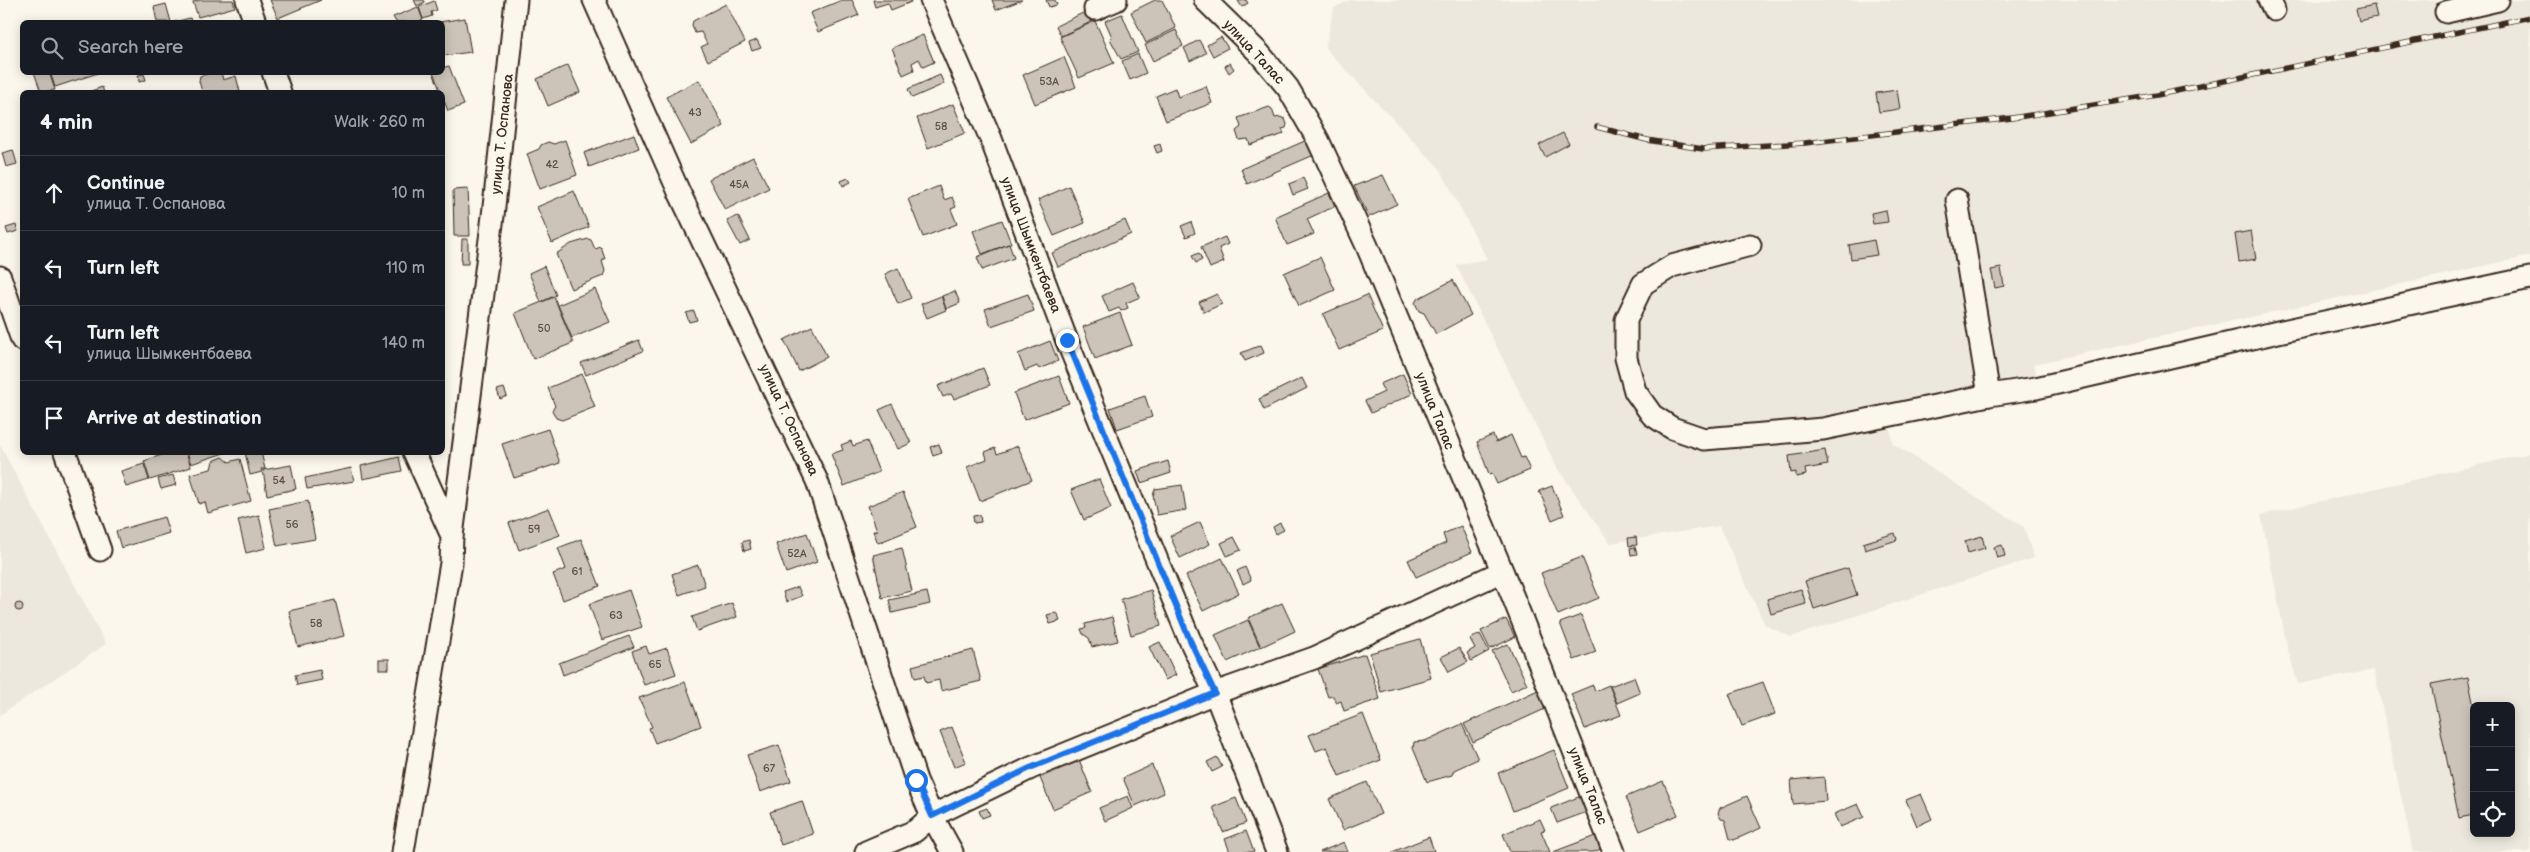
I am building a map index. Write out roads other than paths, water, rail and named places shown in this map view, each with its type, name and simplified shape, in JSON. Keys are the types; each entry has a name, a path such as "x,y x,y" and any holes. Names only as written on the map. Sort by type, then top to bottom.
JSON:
{"street":[{"path":"247,0 254,20"},
{"name":"улица Т. Оспанова","path":"404,852 452,563 452,536 492,226 516,0"},
{"name":"улица Т. Оспанова","path":"594,0 679,192 817,481 916,780 932,816 952,852"},
{"name":"улица Шымкентбаева","path":"931,0 991,139 1067,340 1189,638 1215,693 1277,852"},
{"path":"1095,9 1116,0"},
{"name":"улица Талас","path":"1205,0 1259,53 1288,88 1318,140 1366,246 1513,597 1614,852"},
{"path":"2446,12 2498,0"},
{"path":"274,75 279,90"},
{"path":"1957,200 1989,395"},
{"path":"1750,244 1672,266 1643,284 1626,320 1626,358 1635,391 1652,415 1672,428 1704,439 1823,429 1989,395 2036,388 2278,332 2530,278"},
{"path":"0,277 20,334"},
{"path":"66,455 100,550"},
{"path":"415,455 452,536"},
{"path":"866,852 915,831 932,816 1030,768 1215,693 1314,658 1501,572"}],"railway":[{"path":"1597,127 1647,140 1703,149 1805,143 2012,118 2157,95 2530,17"}]}
